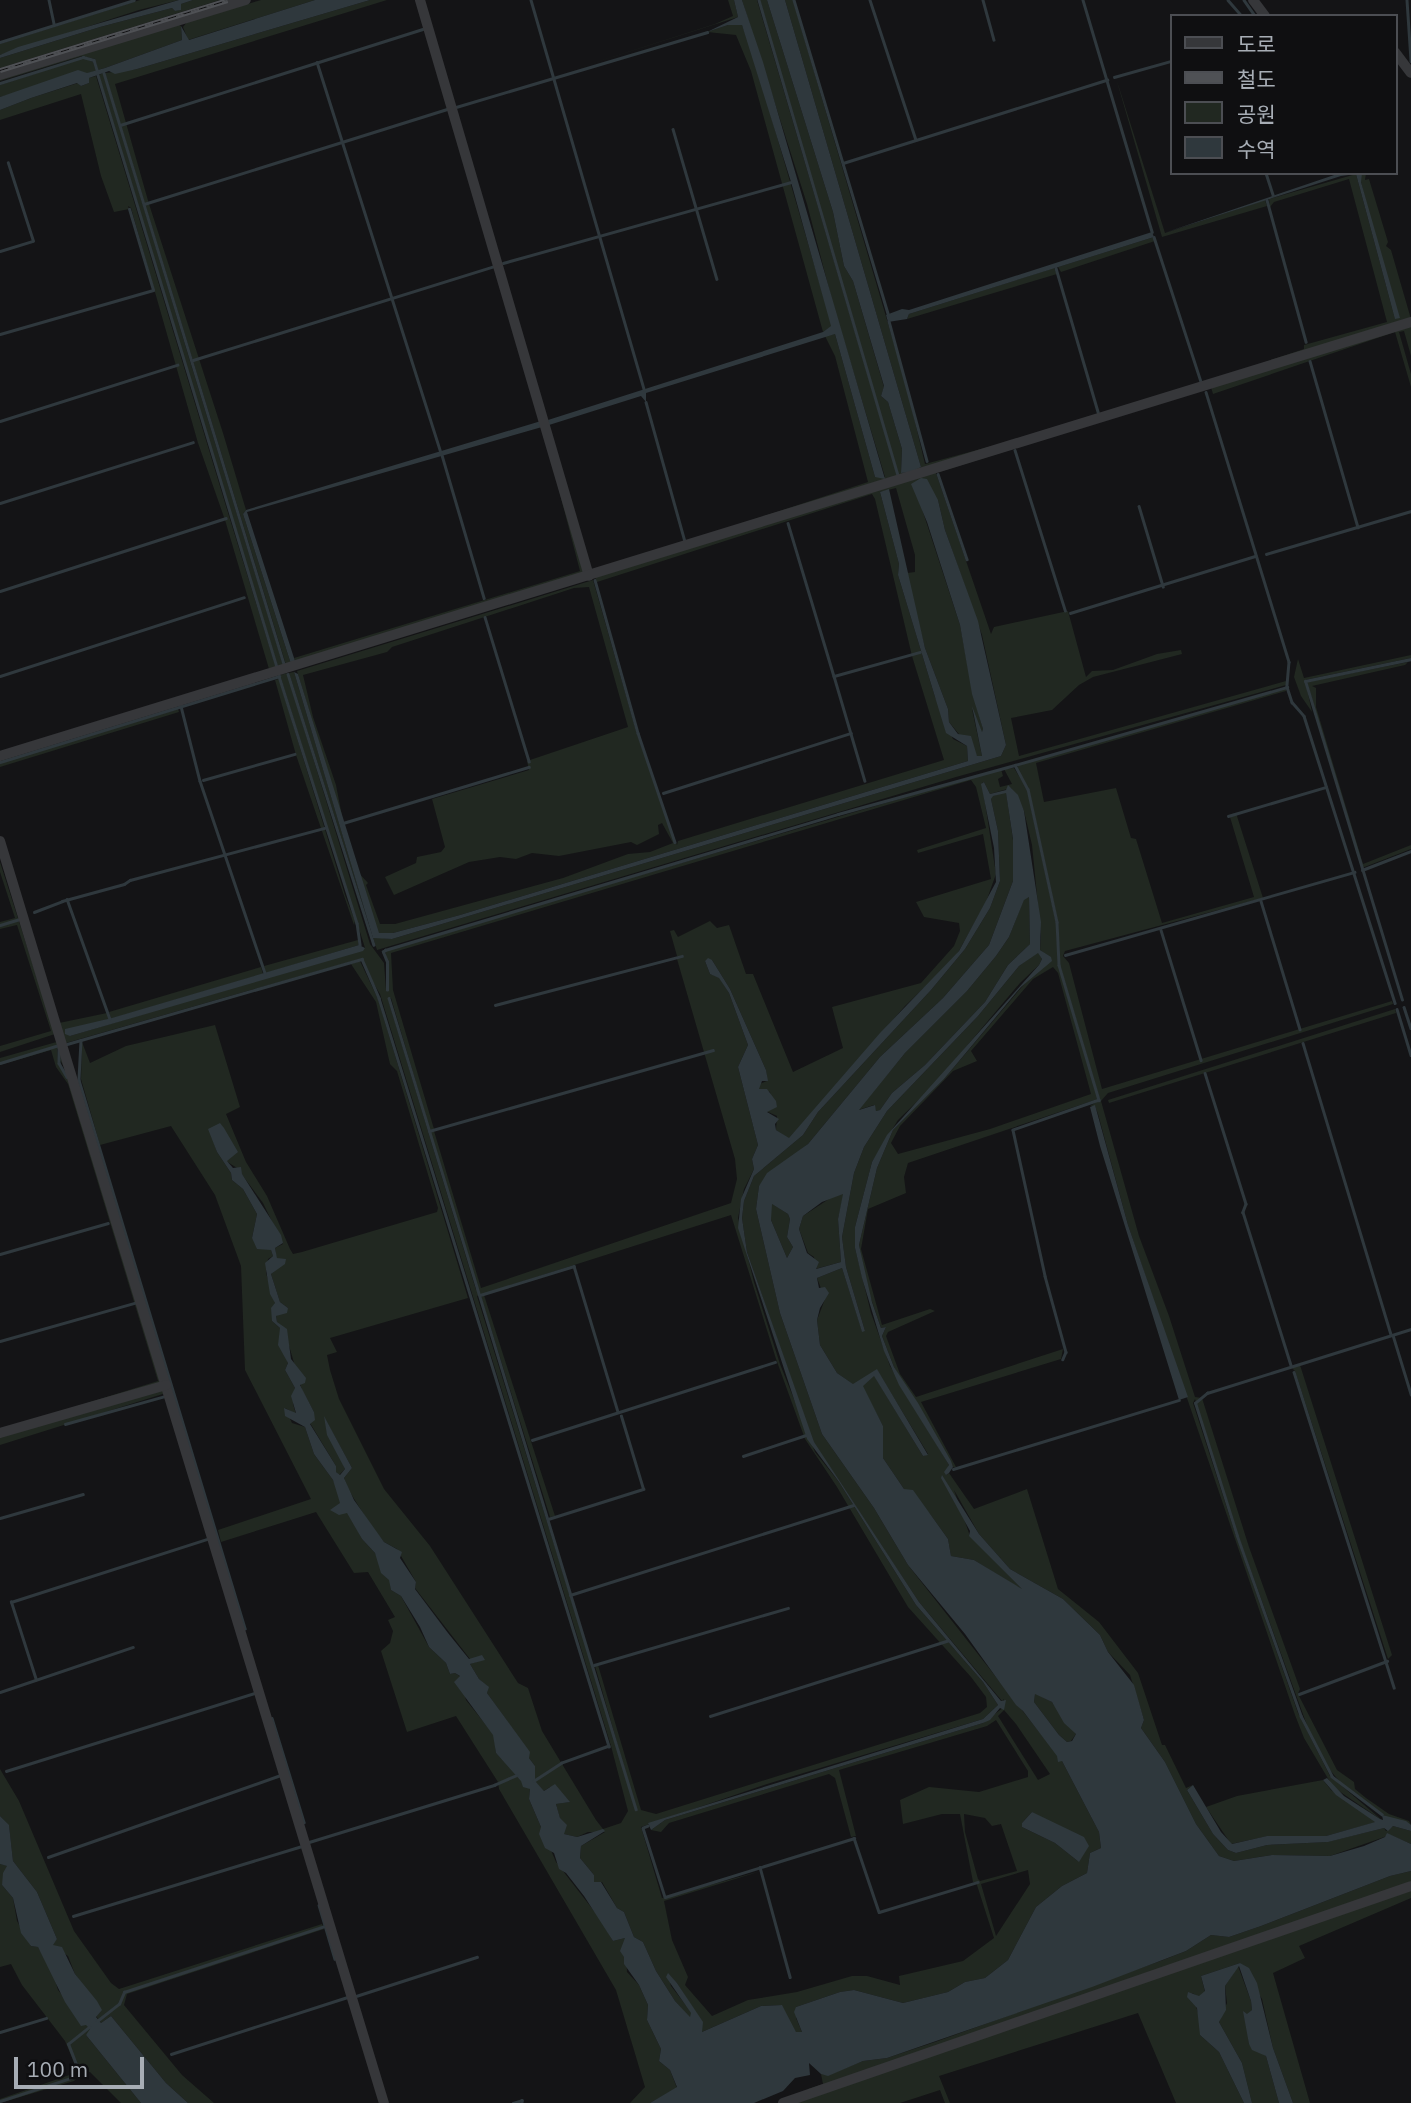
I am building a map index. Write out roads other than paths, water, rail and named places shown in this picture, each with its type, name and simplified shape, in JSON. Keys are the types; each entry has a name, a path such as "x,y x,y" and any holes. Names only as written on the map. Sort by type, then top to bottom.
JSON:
{"street":[{"path":"0,75 246,0"},
{"path":"420,0 589,576"},
{"path":"1397,54 1411,73"},
{"path":"0,756 1411,322"},
{"path":"0,841 384,2103"},
{"path":"0,1433 166,1385"},
{"path":"783,2103 1411,1886"}],"water":[{"path":"179,0 193,0 181,4 181,10 175,11 172,8 100,27 0,58 0,55 18,47"},
{"path":"315,0 370,0 137,69 115,74 109,71 89,78 89,83 81,86 77,83 0,110 0,97 78,70 87,73 105,68 182,40 181,26 189,40"},
{"path":"734,0 742,0 763,62 885,479 875,477 835,334 646,393 646,402 641,396 549,425 548,420 823,332 831,326 791,182 742,25 728,25 707,32 738,17"},
{"path":"767,0 785,0 921,467 911,472 901,473 902,449 888,402 881,396 884,386 853,281 844,266 833,212"},
{"path":"1334,175 1348,175 1341,176 1164,233"},
{"path":"1356,175 1362,175 1361,182 1400,318 1395,319"},
{"path":"1152,232 1154,237 909,314 907,319 888,322 886,315 902,309 909,310"},
{"path":"541,421 542,427 247,512 295,661 291,664 243,514 246,510"},
{"path":"921,478 927,479 938,500 945,530 978,621 1006,745 1001,756 392,939 373,938 294,672 298,674 379,933 393,933 460,915 968,761 967,746 946,733 898,575 899,564 880,492 889,489 925,648 948,709 949,722 958,734 971,736 977,756 982,756 972,706 982,732 983,729 972,694 960,625 927,522 911,484"},
{"path":"984,782 990,794 1006,790 1008,785 1018,795 1024,811 1041,922 1040,950 1051,957 1052,961 1021,987 944,1079 893,1130 877,1168 859,1245 872,1302 881,1328 886,1327 882,1336 894,1367 951,1461 953,1467 949,1473 946,1475 944,1472 949,1465 899,1385 884,1351 862,1278 855,1248 855,1227 872,1162 887,1135 1039,965 1042,959 1038,953 1019,966 978,1016 887,1111 864,1147 854,1173 842,1237 846,1267 865,1331 862,1332 842,1268 817,1278 819,1288 825,1287 829,1293 820,1308 817,1320 820,1345 837,1373 853,1384 877,1369 928,1455 923,1456 874,1376 863,1386 883,1426 883,1458 904,1489 913,1490 948,1539 951,1556 974,1560 1022,1589 969,1536 970,1531 941,1478 942,1475 979,1534 1010,1569 1063,1599 1100,1635 1108,1652 1134,1685 1144,1720 1141,1728 1165,1762 1196,1824 1219,1856 1234,1861 1272,1855 1330,1856 1364,1846 1385,1837 1387,1833 1411,1844 1411,1871 1390,1876 1229,1937 1211,1935 1186,1951 1092,1987 887,2058 863,2061 828,2076 821,2074 809,2063 810,2075 795,2078 783,2091 754,2103 650,2103 677,2087 670,2070 659,2061 661,2049 647,2020 648,2005 639,1985 624,1964 620,1951 625,1938 613,1941 584,1896 566,1873 559,1869 554,1853 545,1848 539,1834 541,1827 529,1799 530,1789 523,1787 521,1781 496,1753 493,1735 454,1682 460,1676 450,1674 446,1663 429,1647 401,1596 391,1590 389,1580 381,1573 375,1553 362,1539 347,1513 339,1515 330,1510 340,1503 333,1480 314,1454 305,1427 285,1416 284,1408 296,1413 291,1396 295,1388 285,1370 288,1363 278,1345 280,1328 272,1321 271,1308 275,1303 270,1294 265,1263 273,1256 271,1250 257,1249 252,1238 257,1214 243,1189 232,1180 208,1129 220,1123 224,1128 238,1152 227,1161 233,1168 241,1167 242,1174 281,1235 283,1243 275,1248 277,1258 286,1259 285,1264 271,1274 280,1302 288,1308 287,1313 276,1316 277,1322 287,1329 291,1359 306,1378 305,1383 300,1385 314,1412 315,1420 310,1424 336,1466 336,1472 340,1475 345,1469 327,1435 324,1416 352,1468 344,1478 354,1500 384,1542 402,1552 400,1558 416,1582 415,1589 469,1659 482,1655 485,1660 470,1664 479,1679 489,1687 487,1693 530,1752 529,1758 535,1766 535,1781 544,1791 555,1784 570,1802 556,1804 560,1818 567,1825 564,1834 577,1837 603,1829 605,1831 581,1846 580,1858 594,1875 594,1882 601,1882 617,1908 624,1912 634,1937 643,1942 656,1971 675,2001 690,2017 691,2013 666,1977 668,1973 677,1983 703,2022 702,2032 761,2006 782,2005 796,2032 802,2032 794,2012 796,2007 840,1992 854,1990 903,2003 948,1992 965,1982 985,1978 1008,1960 1036,1907 1062,1886 1087,1873 1090,1853 1101,1848 1099,1832 1062,1761 1058,1762 1057,1756 965,1634 908,1565 874,1508 822,1434 780,1313 756,1209 759,1186 767,1173 808,1144 880,1057 943,998 989,945 1013,881 1013,839 1006,793 991,799 998,831 1000,881 990,908 965,949 931,990 818,1112 803,1135 754,1176 744,1201 742,1218 747,1252 814,1442 919,1602 1001,1701 1006,1700 1004,1710 1000,1708 990,1720 983,1723 665,1820 651,1830 648,1823 983,1719 998,1705 983,1682 916,1605 839,1482 807,1439 738,1228 741,1199 754,1169 752,1159 758,1145 738,1067 748,1045 729,993 719,978 710,974 705,961 708,958 712,960 730,989 766,1070 768,1081 762,1081 759,1089 767,1089 776,1101 777,1107 767,1112 779,1119 775,1124 776,1130 789,1138 880,1033 959,951 996,882 994,848 981,784","holes":["1029,897 1030,944 1008,965 985,1002 925,1065 892,1093 880,1110 876,1111 875,1105 859,1110 905,1053 967,991 996,956 1009,937 1024,900","843,1194 838,1219 841,1262 816,1269 819,1262 807,1253 799,1229 803,1216 822,1202","772,1204 788,1214 790,1219 787,1237 793,1247 787,1258 771,1220","1035,1694 1052,1702 1064,1723 1076,1734 1072,1741 1067,1742 1059,1735 1034,1702"]},
{"path":"359,945 365,948 363,951 70,1036 65,1034 65,1029 112,1018"},
{"path":"1095,1105 1128,1225 1188,1397 1179,1400 1100,1146 1090,1107"},
{"path":"1327,1778 1344,1796 1380,1819 1383,1820 1382,1815 1406,1821 1411,1825 1411,1831 1393,1826 1388,1831 1384,1828 1328,1842 1267,1845 1236,1853 1228,1850 1213,1834 1187,1790 1193,1785 1221,1832 1232,1844 1267,1836 1326,1836 1375,1822 1336,1795 1323,1780"},
{"path":"1032,1812 1084,1837 1089,1846 1079,1862 1055,1843 1022,1827 1022,1823"},
{"path":"0,1816 9,1825 13,1861 37,1892 57,1939 53,1945 62,1947 75,1974 102,2010 96,2017 101,2023 111,2016 166,2083 188,2103 141,2103 86,2035 90,2029 86,2025 81,2026 65,2002 38,1947 31,1946 21,1933 13,1898 2,1885 7,1866 0,1864"},
{"path":"1240,1963 1249,1968 1257,1983 1273,2048 1293,2103 1279,2103 1266,2056 1252,2050 1249,2044 1243,2011 1247,2014 1252,2010 1251,2001 1239,1966 1225,1986 1226,2010 1219,2022 1242,2063 1252,2103 1244,2103 1219,2052 1200,2035 1197,2008 1187,1997 1188,1992 1199,1996 1205,1991 1201,1976"}],"waterway":[{"path":"49,0 54,24"},
{"path":"0,42 134,0"},
{"path":"531,0 644,390"},
{"path":"759,0 898,475"},
{"path":"794,0 888,314"},
{"path":"870,0 916,140"},
{"path":"983,0 994,40"},
{"path":"1083,0 1152,232"},
{"path":"1228,0 1240,14"},
{"path":"1244,0 1254,14"},
{"path":"1407,0 1411,61"},
{"path":"120,125 422,29"},
{"path":"456,107 707,32"},
{"path":"0,83 83,57 94,60 97,70"},
{"path":"1114,77 1170,61"},
{"path":"317,62 441,452"},
{"path":"104,73 284,664"},
{"path":"98,75 277,667"},
{"path":"843,163 1107,80"},
{"path":"144,204 447,109"},
{"path":"673,129 717,279"},
{"path":"0,251 33,241 8,163"},
{"path":"1267,175 1273,195"},
{"path":"503,263 791,182"},
{"path":"1267,200 1306,342"},
{"path":"0,334 153,290 129,209"},
{"path":"1154,237 1201,382"},
{"path":"193,360 494,266"},
{"path":"1056,268 1098,412"},
{"path":"889,321 927,461"},
{"path":"1310,361 1358,527"},
{"path":"0,421 177,365"},
{"path":"1206,392 1289,662 1287,687"},
{"path":"646,402 685,542"},
{"path":"0,503 193,442"},
{"path":"1015,450 1065,610"},
{"path":"442,455 484,598"},
{"path":"938,474 967,559"},
{"path":"1139,506 1163,586"},
{"path":"1266,554 1411,511"},
{"path":"0,591 226,518"},
{"path":"788,523 834,676 920,652"},
{"path":"1070,613 1255,556"},
{"path":"595,580 638,733 675,842"},
{"path":"0,676 244,597"},
{"path":"485,617 529,761"},
{"path":"1402,1000 1305,681 1411,659"},
{"path":"288,674 374,945"},
{"path":"0,762 279,676 357,923 360,945"},
{"path":"834,676 865,781"},
{"path":"1015,765 1287,687 1292,702 1304,716 1395,1003"},
{"path":"181,706 200,781 265,973"},
{"path":"663,793 851,733"},
{"path":"203,780 294,754"},
{"path":"387,990 385,950 838,814 1015,765 1028,789 1057,922 1059,965 1099,1100 1013,1130 1045,1276 1066,1352 1063,1359"},
{"path":"343,823 529,767"},
{"path":"1228,816 1326,787"},
{"path":"34,912 130,880 324,828"},
{"path":"1362,870 1411,851"},
{"path":"1065,955 1354,872"},
{"path":"67,899 110,1019"},
{"path":"1261,901 1300,1029"},
{"path":"0,925 20,919"},
{"path":"1161,930 1201,1060"},
{"path":"495,1005 682,956"},
{"path":"67,1044 362,959 379,998 609,1746 562,1763 534,1781"},
{"path":"389,998 636,1809"},
{"path":"1404,1007 1411,1028"},
{"path":"1397,1009 1411,1055"},
{"path":"81,1040 79,1080 245,1628"},
{"path":"1303,1043 1391,1335"},
{"path":"0,1063 59,1045 59,1063 67,1077"},
{"path":"429,1131 713,1050"},
{"path":"1205,1073 1246,1204 1243,1212 1291,1365"},
{"path":"0,1254 108,1223"},
{"path":"480,1295 574,1266 618,1412"},
{"path":"0,1341 138,1302"},
{"path":"1382,1815 1332,1777 1301,1717 1237,1536 1195,1403 1207,1393 1411,1329"},
{"path":"1393,1335 1411,1394"},
{"path":"532,1440 775,1362"},
{"path":"1294,1372 1394,1688"},
{"path":"65,1424 165,1396"},
{"path":"953,1469 1179,1400"},
{"path":"548,1519 643,1489 621,1416"},
{"path":"743,1456 806,1435"},
{"path":"0,1518 83,1494"},
{"path":"570,1595 853,1505"},
{"path":"36,1680 11,1602 210,1538"},
{"path":"594,1665 788,1608"},
{"path":"710,1716 947,1641"},
{"path":"0,1692 133,1647"},
{"path":"1299,1694 1387,1661"},
{"path":"6,1771 255,1693"},
{"path":"272,1718 304,1822"},
{"path":"48,1857 281,1775"},
{"path":"309,1842 494,1785 516,1775"},
{"path":"648,1826 643,1828 665,1897 854,1838 879,1912 978,1882"},
{"path":"73,1916 302,1846"},
{"path":"760,1867 790,1977"},
{"path":"319,1905 335,1959"},
{"path":"97,2021 119,2004 124,1992 325,1926"},
{"path":"356,1996 477,1957"},
{"path":"171,2054 347,1997"},
{"path":"0,2032 46,2018"},
{"path":"0,2101 80,2075 68,2044 89,2027"},
{"path":"513,2103 522,2100 522,2103"}],"railway":[{"path":"0,70 227,0"}]}
